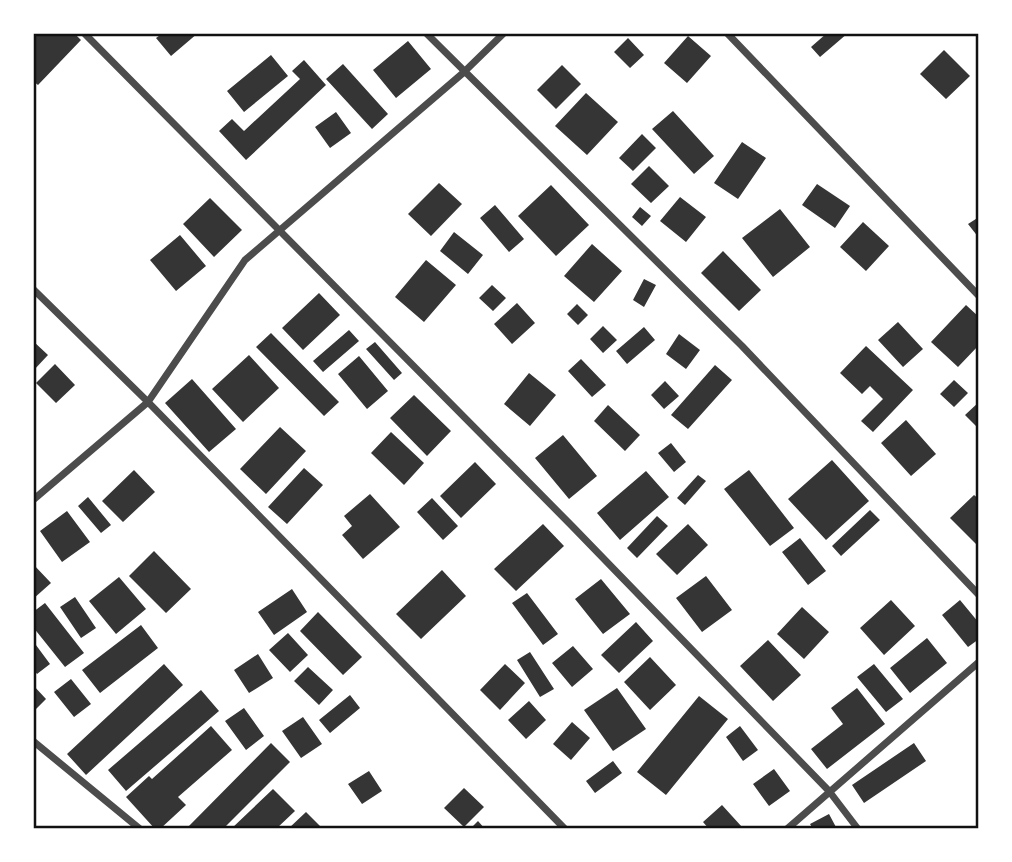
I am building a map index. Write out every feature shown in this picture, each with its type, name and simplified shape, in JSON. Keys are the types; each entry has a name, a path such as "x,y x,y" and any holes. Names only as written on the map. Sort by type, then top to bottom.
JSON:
{"street":[{"path":"84,33 280,229 829,790 858,829"},
{"path":"426,33 463,73 742,346 979,595"},
{"path":"33,500 148,402 245,260 463,73 504,33"},
{"path":"727,33 979,296"},
{"path":"33,289 148,402 565,829"},
{"path":"787,829 979,662"},
{"path":"33,741 140,829"}],"building":[{"path":"33,33 74,33 81,40 38,85 33,81"},
{"path":"163,33 198,33 171,56 156,38"},
{"path":"827,33 848,33 820,57 811,47"},
{"path":"688,36 711,56 687,83 664,63"},
{"path":"628,38 644,55 630,68 614,52"},
{"path":"408,41 431,69 396,98 373,70"},
{"path":"944,50 970,76 946,99 920,74"},
{"path":"271,55 288,76 244,112 227,91"},
{"path":"304,60 326,85 246,160 219,131 232,119 244,131 300,79 292,71"},
{"path":"343,64 388,114 372,129 326,79"},
{"path":"562,65 581,84 556,109 537,90"},
{"path":"586,93 618,122 587,155 555,126"},
{"path":"673,111 714,156 694,174 652,129"},
{"path":"336,112 351,133 330,148 315,127"},
{"path":"642,134 656,148 633,171 619,158"},
{"path":"742,142 766,158 738,199 714,183"},
{"path":"649,166 669,186 651,203 631,184"},
{"path":"439,183 462,204 431,236 408,214"},
{"path":"817,184 850,206 835,228 802,205"},
{"path":"551,185 589,225 556,256 518,216"},
{"path":"680,197 706,217 686,242 660,221"},
{"path":"210,198 242,230 214,257 183,224"},
{"path":"495,205 524,239 509,252 480,218"},
{"path":"640,207 651,216 642,226 632,217"},
{"path":"780,209 810,247 773,277 742,238"},
{"path":"979,217 979,238 968,224"},
{"path":"863,222 889,246 866,271 840,247"},
{"path":"454,232 483,255 468,274 440,251"},
{"path":"180,235 206,266 176,291 150,260"},
{"path":"592,244 622,271 594,302 564,276"},
{"path":"723,251 761,290 739,311 701,273"},
{"path":"426,260 456,285 424,322 395,297"},
{"path":"644,279 656,285 644,307 633,300"},
{"path":"492,285 506,298 493,311 479,298"},
{"path":"319,293 340,315 303,350 282,328"},
{"path":"517,303 535,323 512,344 494,324"},
{"path":"577,304 588,315 578,325 567,314"},
{"path":"966,305 979,317 979,345 958,367 931,342"},
{"path":"898,322 923,349 903,367 878,340"},
{"path":"603,326 617,340 603,353 590,339"},
{"path":"644,327 655,340 627,364 616,351"},
{"path":"349,330 359,341 323,372 313,361"},
{"path":"271,333 339,402 324,416 256,347"},
{"path":"679,334 700,350 686,369 666,354"},
{"path":"33,341 48,355 33,371"},
{"path":"375,342 402,373 394,380 366,349"},
{"path":"866,346 913,390 873,432 861,421 883,399 870,386 862,394 840,373"},
{"path":"249,355 279,388 243,422 212,389"},
{"path":"359,356 388,391 367,409 338,374"},
{"path":"581,359 606,385 592,397 568,371"},
{"path":"55,364 75,385 56,403 36,383"},
{"path":"715,365 732,380 688,429 671,415"},
{"path":"529,373 556,395 530,426 504,404"},
{"path":"192,379 236,429 209,452 165,403"},
{"path":"954,380 968,393 954,407 940,394"},
{"path":"665,381 679,396 664,409 651,395"},
{"path":"414,395 451,431 427,456 390,418"},
{"path":"979,402 979,429 965,415"},
{"path":"608,405 640,435 625,451 594,421"},
{"path":"906,420 936,454 911,476 881,443"},
{"path":"280,427 306,451 266,494 240,469"},
{"path":"391,432 424,463 404,485 371,453"},
{"path":"563,435 597,476 569,499 535,458"},
{"path":"671,443 686,462 674,472 658,453"},
{"path":"832,460 869,501 826,540 788,499"},
{"path":"475,462 496,484 461,518 440,496"},
{"path":"304,468 323,485 287,524 268,507"},
{"path":"134,470 155,492 123,522 102,501"},
{"path":"749,470 794,528 770,546 724,489"},
{"path":"646,471 669,497 620,540 597,513"},
{"path":"698,475 706,481 685,505 677,498"},
{"path":"370,494 400,527 363,559 342,535 352,526 344,516"},
{"path":"974,495 979,499 979,547 950,518"},
{"path":"88,497 111,525 101,533 78,506"},
{"path":"432,498 458,526 443,540 417,512"},
{"path":"870,510 880,520 841,556 832,546"},
{"path":"67,511 90,542 62,562 40,531"},
{"path":"657,516 668,526 637,558 627,548"},
{"path":"543,524 564,546 516,591 494,569"},
{"path":"688,524 708,545 677,575 656,554"},
{"path":"800,538 826,571 808,585 782,552"},
{"path":"154,551 191,589 166,613 129,576"},
{"path":"33,564 51,583 33,599"},
{"path":"442,570 466,596 421,639 396,614"},
{"path":"706,576 732,610 702,632 676,598"},
{"path":"119,577 146,609 116,634 89,601"},
{"path":"601,579 630,614 603,634 575,599"},
{"path":"292,589 307,612 274,635 258,612"},
{"path":"527,593 558,634 543,645 512,603"},
{"path":"75,597 96,628 81,638 60,607"},
{"path":"891,600 915,626 884,655 860,628"},
{"path":"960,600 979,623 979,639 968,647 942,615"},
{"path":"45,603 84,653 65,667 33,627 33,612"},
{"path":"802,607 829,632 804,659 777,634"},
{"path":"318,612 362,657 343,675 300,631"},
{"path":"636,622 653,641 619,673 601,655"},
{"path":"141,625 158,648 100,693 82,670"},
{"path":"288,633 308,655 290,672 269,650"},
{"path":"927,638 947,663 910,693 890,668"},
{"path":"768,640 801,675 773,701 740,666"},
{"path":"33,641 50,664 37,674 33,669"},
{"path":"573,646 593,669 572,687 552,663"},
{"path":"530,652 554,689 540,697 517,660"},
{"path":"258,654 273,678 249,693 234,670"},
{"path":"650,657 676,685 650,710 624,682"},
{"path":"164,664 183,685 86,775 67,754"},
{"path":"505,664 525,683 500,710 480,690"},
{"path":"874,664 903,699 886,712 857,677"},
{"path":"308,667 333,690 319,705 294,681"},
{"path":"71,679 91,704 74,717 54,692"},
{"path":"33,685 46,699 33,712"},
{"path":"617,688 646,729 613,751 584,710"},
{"path":"857,688 885,724 827,769 811,749 843,724 831,708"},
{"path":"201,690 219,711 126,791 108,770"},
{"path":"350,695 360,708 330,733 319,720"},
{"path":"699,696 728,719 666,795 637,772"},
{"path":"529,701 546,720 526,739 508,720"},
{"path":"244,708 264,736 246,750 225,721"},
{"path":"303,717 322,744 301,758 282,731"},
{"path":"572,722 590,738 571,760 553,744"},
{"path":"211,726 232,750 178,797 186,805 160,829 155,829 126,797 149,776 152,779"},
{"path":"740,726 758,750 743,761 726,737"},
{"path":"271,743 290,762 223,829 186,829"},
{"path":"914,743 926,761 864,803 852,785"},
{"path":"613,761 622,773 595,793 586,781"},
{"path":"774,769 790,791 769,806 753,784"},
{"path":"369,771 382,791 362,804 348,784"},
{"path":"464,788 484,807 464,827 444,808"},
{"path":"273,789 295,811 276,829 231,829"},
{"path":"722,805 742,827 740,829 709,829 703,822"},
{"path":"306,812 323,829 288,829"},
{"path":"829,814 837,829 813,829 810,824"},
{"path":"478,821 485,829 470,829"}]}
